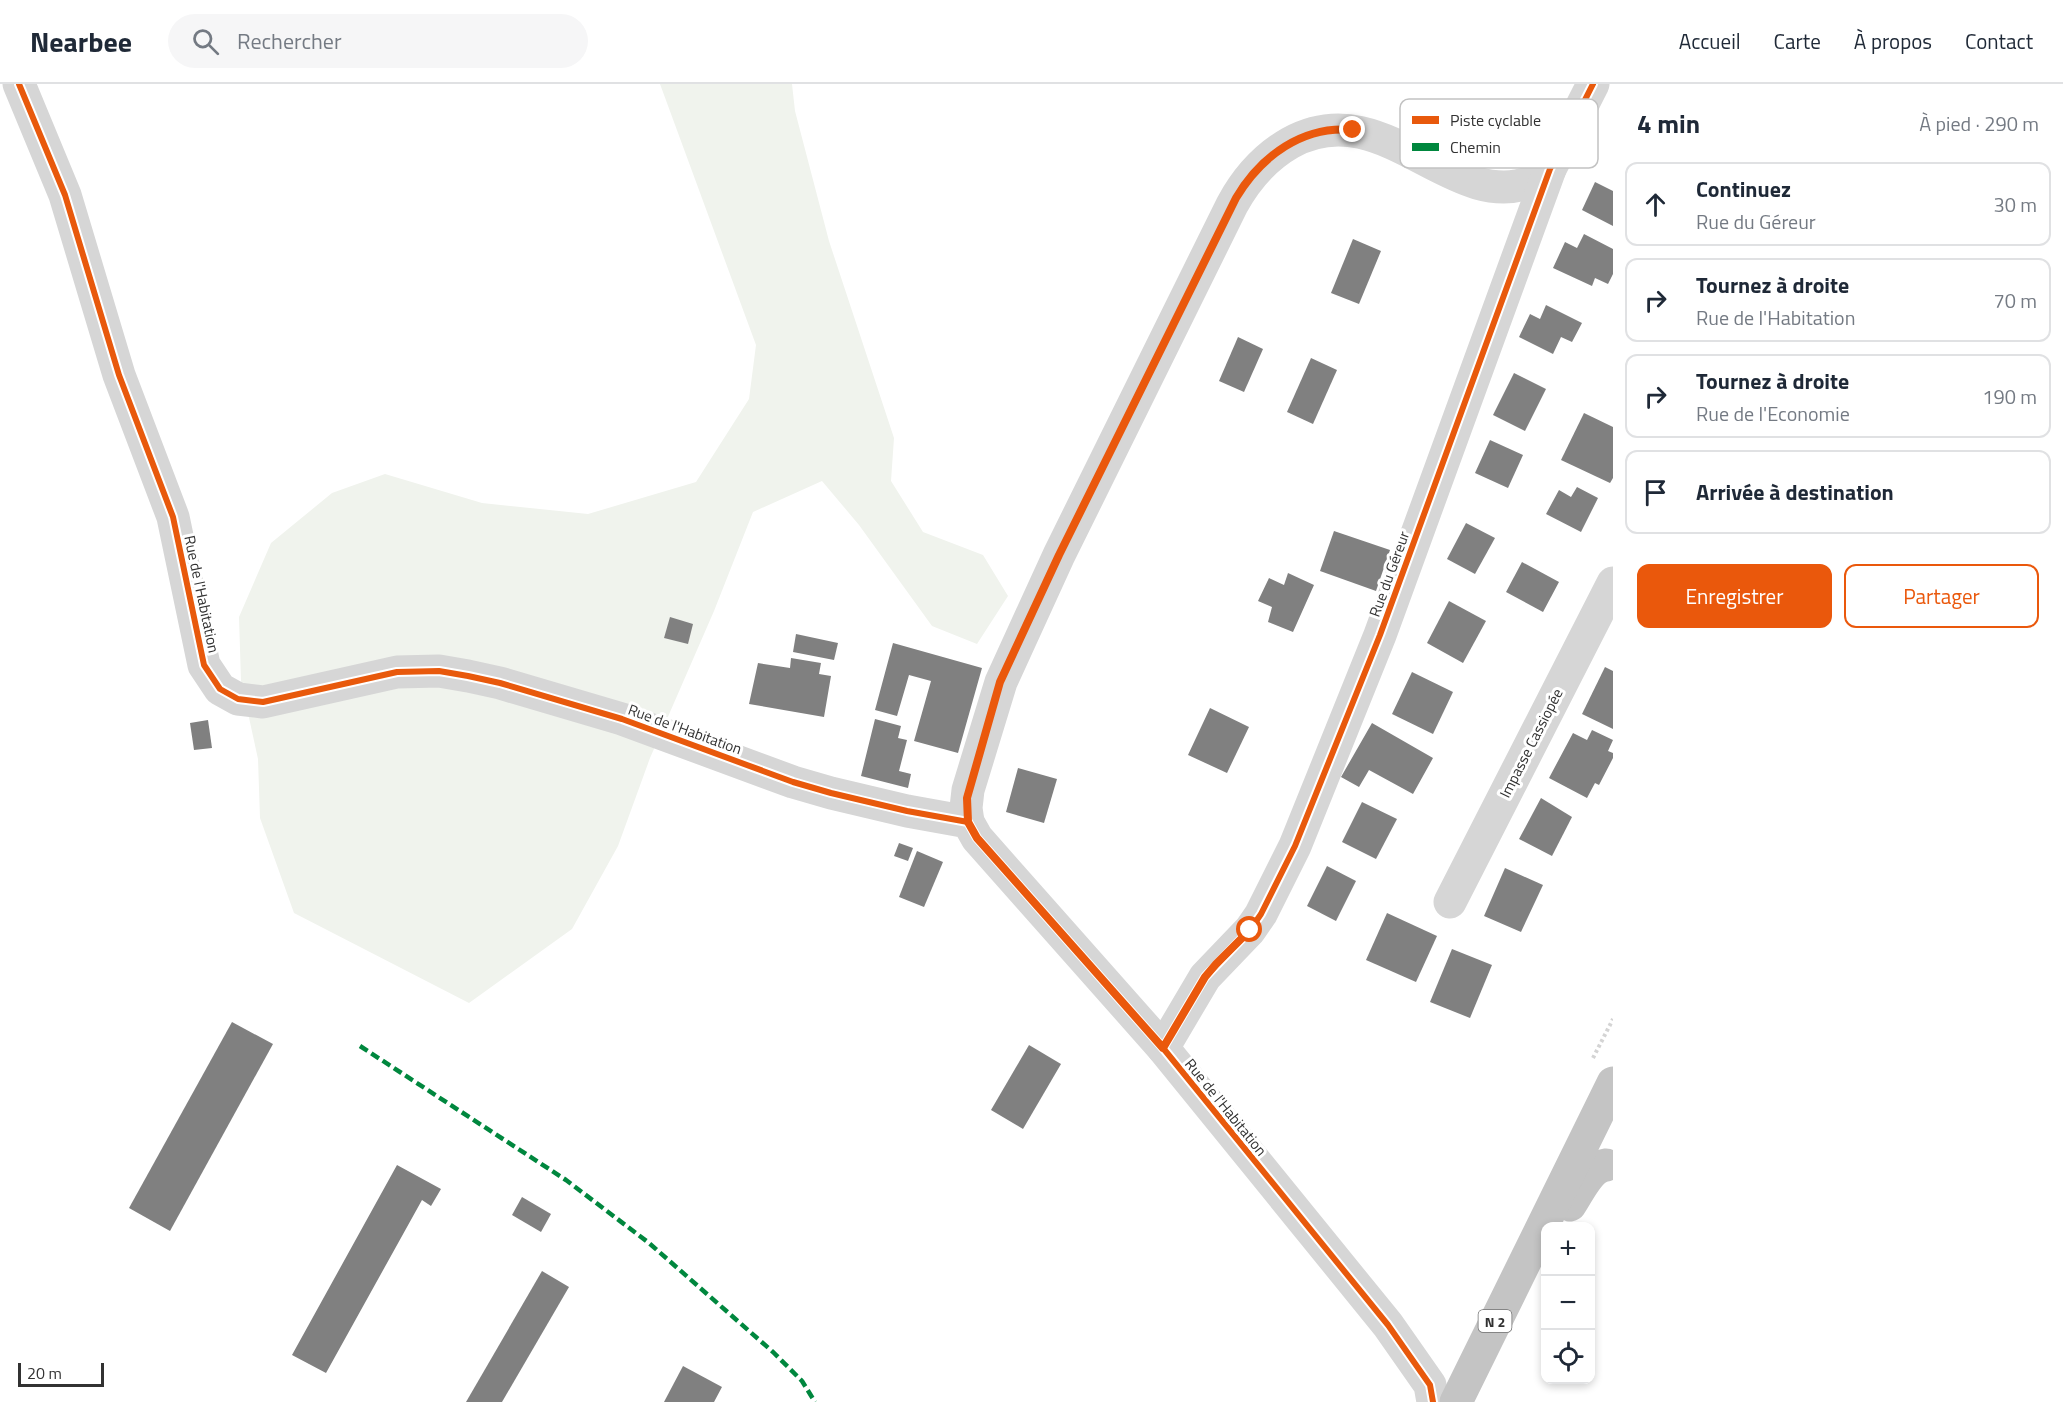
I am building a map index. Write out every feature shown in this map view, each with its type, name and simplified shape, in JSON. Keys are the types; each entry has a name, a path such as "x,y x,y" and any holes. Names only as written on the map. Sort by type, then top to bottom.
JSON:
{"highway":[{"name":"N 2","path":"1456,1402 1613,1083"},
{"path":"1565,1216 1613,1119"},
{"path":"1565,1216 1594,1171 1606,1165"},
{"name":"N 2","path":"1477,1402 1541,1264"}],"street":[{"name":"Rue de l'Habitation","path":"19,84 65,195 119,375 173,517 204,665 220,689 238,699 263,702 397,672 439,671 468,676 500,683 622,719 831,794 907,812 968,822 977,838 1163,1048 1388,1325 1430,1385 1433,1402"},
{"name":"Rue du Géreur","path":"1585,99 1593,84"},
{"path":"968,822 966,808 968,790 1000,682 1121,427 1232,205 1250,177 1272,155 1301,137 1315,132 1353,130 1380,138 1400,148"},
{"path":"1443,168 1483,184 1508,187 1534,181 1550,169"},
{"name":"Rue du Géreur","path":"1163,1048 1205,977 1250,930 1261,914 1295,846 1380,635 1550,169"},
{"name":"Impasse Cassiopée","path":"1450,902 1613,583"}],"shaded area":[{"path":"660,84 792,84 795,111 829,241 894,438 891,481 923,532 983,555 1008,596 977,644 932,626 859,525 822,481 753,512 714,611 650,758 618,846 572,929 469,1003 294,913 260,818 258,759 241,681 239,617 271,543 332,493 385,474 482,503 588,514 696,482 749,399 756,345"}],"building":[{"path":"1595,182 1613,191 1613,226 1582,210"},
{"path":"1584,234 1613,249 1613,274 1608,284 1595,278 1592,286 1553,268 1565,242 1577,248"},
{"path":"1353,239 1381,251 1359,304 1331,293"},
{"path":"1546,305 1582,323 1572,342 1561,337 1553,354 1519,337 1530,314 1540,319"},
{"path":"1238,337 1263,349 1244,392 1219,381"},
{"path":"1311,358 1337,370 1313,424 1287,412"},
{"path":"1514,373 1546,389 1525,431 1493,415"},
{"path":"1584,413 1613,427 1613,478 1610,483 1561,460"},
{"path":"1490,440 1523,455 1508,488 1475,473"},
{"path":"1577,487 1598,498 1581,532 1546,514 1559,490 1571,497"},
{"path":"1466,523 1495,538 1475,574 1447,559"},
{"path":"1334,531 1390,550 1376,591 1320,571"},
{"path":"1522,562 1559,582 1543,612 1506,592"},
{"path":"1288,573 1314,585 1293,632 1268,622 1272,607 1258,601 1269,578 1284,585"},
{"path":"1449,601 1486,621 1463,663 1427,643"},
{"path":"670,617 693,624 688,644 664,638"},
{"path":"796,634 838,643 834,660 793,652"},
{"path":"893,643 982,668 958,753 914,741 931,681 909,675 897,716 875,710"},
{"path":"791,658 821,663 819,674 831,676 824,717 749,704 758,663 790,668"},
{"path":"1605,667 1613,671 1613,729 1582,714"},
{"path":"1412,672 1453,692 1433,734 1392,714"},
{"path":"1210,708 1249,727 1227,773 1188,755"},
{"path":"875,719 901,726 898,738 907,740 899,771 911,774 908,788 861,776"},
{"path":"208,720 212,748 194,750 190,723"},
{"path":"1372,723 1433,758 1413,794 1369,770 1359,787 1341,777"},
{"path":"1592,730 1613,740 1608,751 1613,753 1613,758 1599,785 1595,783 1587,798 1549,778 1573,733 1587,740"},
{"path":"1018,768 1057,779 1044,823 1006,812"},
{"path":"1541,798 1572,817 1552,856 1519,839"},
{"path":"1362,802 1397,819 1376,859 1342,842"},
{"path":"899,843 913,848 908,861 894,856"},
{"path":"917,851 943,862 924,907 899,897"},
{"path":"1327,866 1356,881 1336,921 1307,906"},
{"path":"1505,868 1543,885 1521,932 1484,916"},
{"path":"1387,913 1437,936 1416,982 1366,960"},
{"path":"1452,949 1492,965 1470,1018 1430,1002"},
{"path":"232,1022 273,1044 170,1231 129,1208"},
{"path":"1029,1045 1061,1064 1023,1129 991,1110"},
{"path":"397,1165 441,1189 431,1206 422,1200 326,1373 292,1355"},
{"path":"522,1197 551,1214 541,1232 512,1215"},
{"path":"542,1271 569,1287 502,1402 466,1402"},
{"path":"683,1366 722,1387 714,1402 664,1402"}],"marked path":[{"path":"360,1046 566,1180 649,1243 773,1352 802,1381 815,1402"}],"cycle path":[{"path":"19,84 65,195 119,375 173,517 204,665 220,689 238,699 263,702 397,672 439,671 468,676 500,683 622,719 793,782 907,811 968,822 977,838 1163,1048 1388,1325 1430,1385 1433,1402"},
{"path":"1585,99 1593,84"},
{"path":"1163,1048 1205,977 1250,930 1261,914 1295,846 1380,635 1551,168"}],"route":[{"path":"1250,930 1205,977 1163,1048 977,838 966,816 968,790 1000,682 1121,427 1236,198 1259,167 1287,145 1315,132 1353,130"}]}
